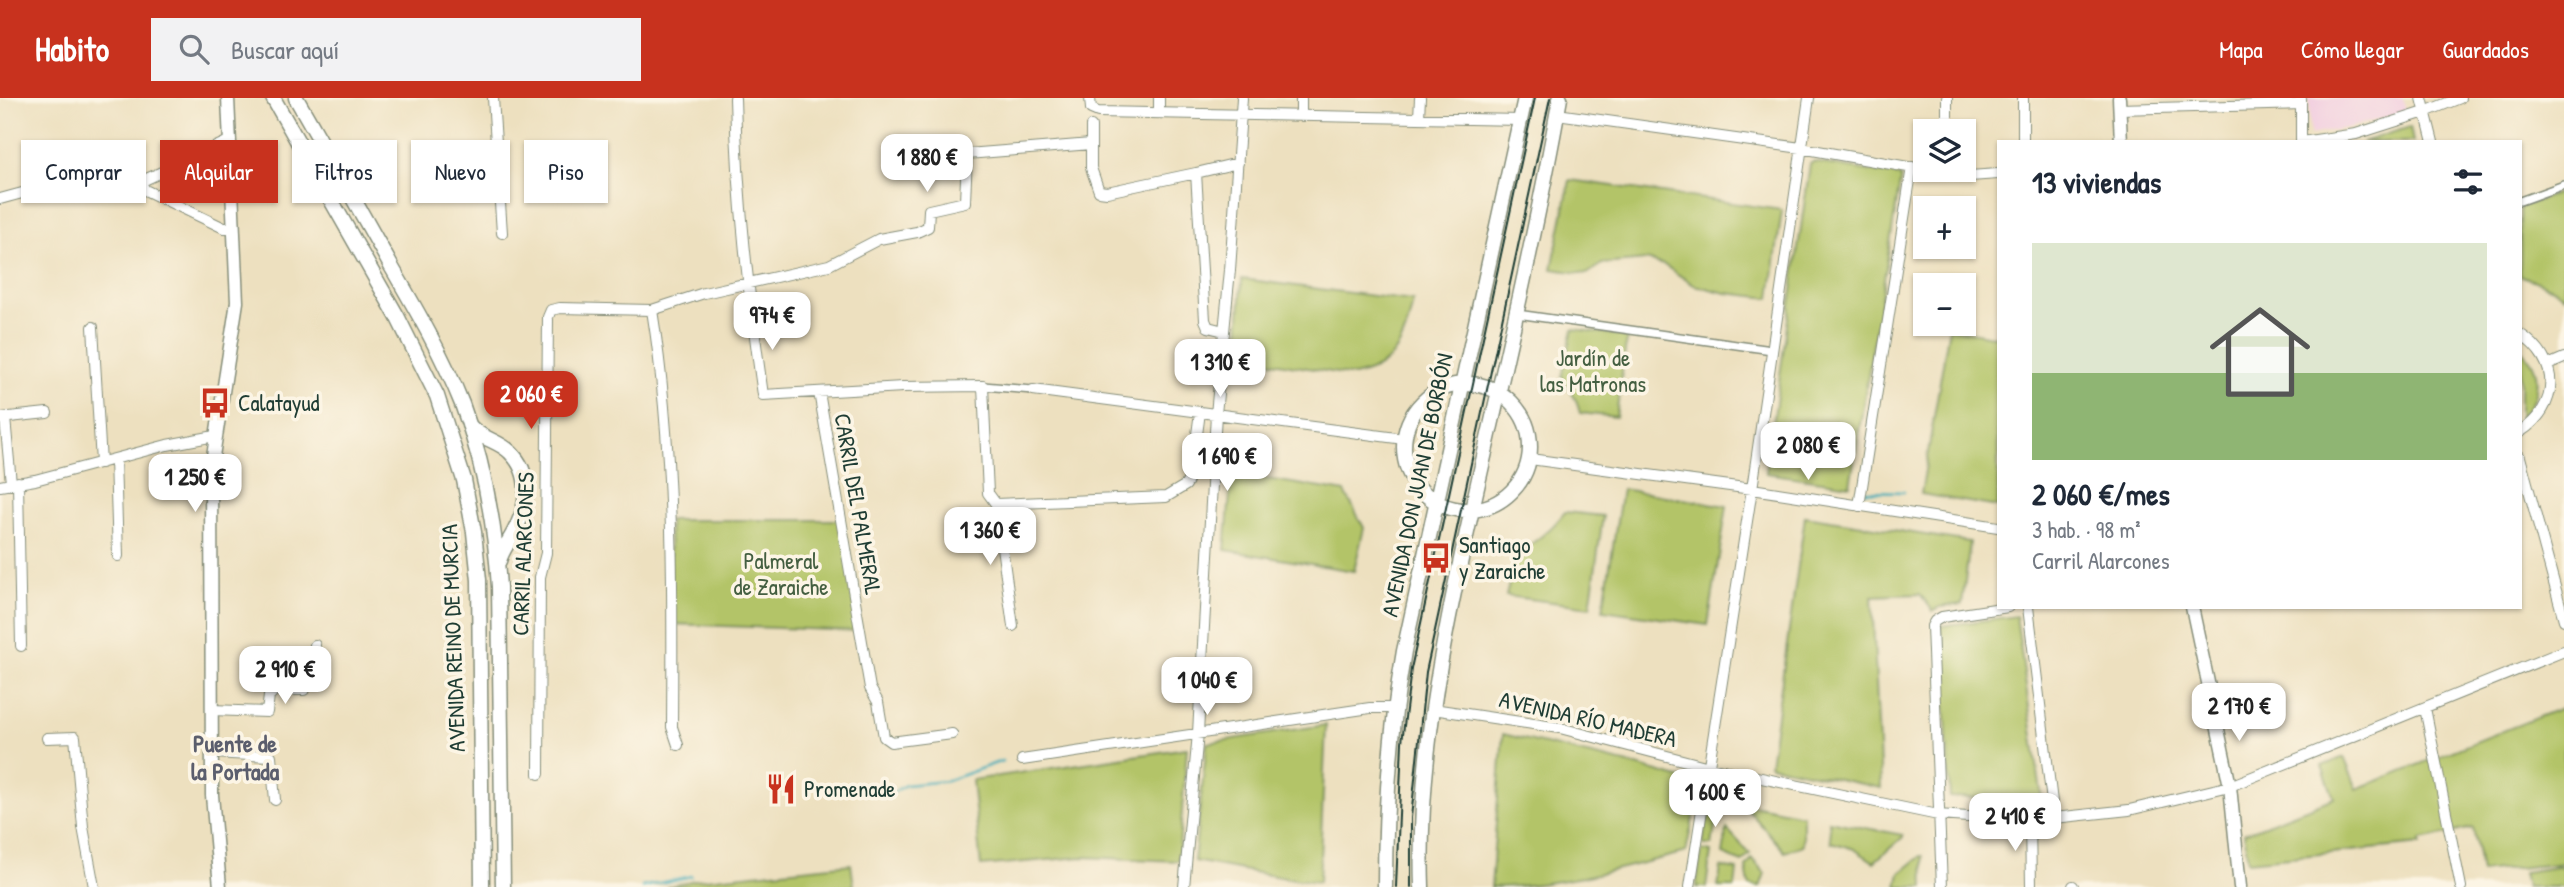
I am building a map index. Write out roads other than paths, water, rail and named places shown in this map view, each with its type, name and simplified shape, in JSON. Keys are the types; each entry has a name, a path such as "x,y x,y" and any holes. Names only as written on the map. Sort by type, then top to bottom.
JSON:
{"main road":[{"name":"AVENIDA REINO DE MURCIA","path":"273,98 415,349 437,396 460,464 474,532 478,580 482,887"},
{"name":"AVENIDA REINO DE MURCIA","path":"296,98 428,332 451,377 473,439 491,509 498,569 503,887"},
{"name":"AVENIDA DON JUAN DE BORBÓN","path":"1385,887 1385,839 1394,708 1404,651 1525,98"},
{"path":"1422,887 1424,790 1441,656 1543,190 1560,98"},
{"path":"1462,383 1481,384 1499,391 1521,413 1530,435 1530,459 1523,478 1510,494 1492,505 1472,510 1454,509 1437,502 1422,491 1410,476 1404,458 1404,439 1410,418 1423,401 1441,388 1462,383"},
{"path":"468,424 478,434 507,449 517,460 526,486 523,514 502,553 498,569"},
{"path":"460,464 460,448 464,442 473,439 493,442"}],"street":[{"path":"492,98 502,233"},
{"name":"CARRIL DEL PALMERAL","path":"734,98 749,284 762,395 819,391 870,688 878,702 884,737 891,742 952,734"},
{"path":"1090,98 1091,109 1098,112 1521,120"},
{"path":"1158,112 1159,98"},
{"path":"1184,887 1198,733 1216,414 1242,98"},
{"path":"1301,98 1301,114"},
{"path":"1419,117 1420,98"},
{"path":"1690,887 1809,98"},
{"path":"1947,98 1947,119"},
{"path":"2022,98 2023,140"},
{"path":"2422,98 2432,140"},
{"path":"2316,140 2356,134 2460,98"},
{"path":"230,99 231,140"},
{"path":"2121,140 2119,104 2301,101 2302,140"},
{"path":"1557,114 1801,148 1912,167 1859,506"},
{"path":"1091,126 1091,168 1098,191 1107,192 1238,163"},
{"name":"CARRIL ALARCONES","path":"539,774 540,577 546,553 548,493 545,454 548,317 551,310 652,310 704,293 829,265 879,239 917,232 928,227 929,209 965,202 967,155 1091,144"},
{"path":"1196,173 1205,320 1208,327 1224,331"},
{"path":"1976,176 1997,174"},
{"path":"2522,200 2564,185"},
{"path":"146,191 224,228 234,228"},
{"path":"0,199 21,193"},
{"path":"220,887 212,795 211,469 237,302 233,203"},
{"path":"652,310 663,375 667,427 672,727 678,745"},
{"path":"1516,314 1772,350"},
{"path":"93,327 101,463"},
{"path":"2522,336 2540,351 2547,365 2550,381 2546,404 2533,423 2522,431"},
{"path":"2547,365 2564,358"},
{"path":"819,391 984,386 1404,439"},
{"path":"984,386 988,493 996,504 1013,626"},
{"path":"996,504 1166,498 1186,485 1189,479 1197,447 1200,412"},
{"path":"21,646 15,482 3,418 47,413"},
{"path":"0,486 35,480 167,445 215,436"},
{"path":"115,459 118,556"},
{"path":"1530,459 1752,489 1997,527"},
{"path":"2522,464 2564,620"},
{"path":"1942,887 1932,626 1942,617 1997,609"},
{"path":"2028,609 2054,818"},
{"path":"2192,609 2230,786 2240,887"},
{"path":"212,710 267,712 269,696 275,690 304,690 310,684 315,646"},
{"name":"AVENIDA RÍO MADERA","path":"1433,709 1560,728 1709,767 1938,815 2054,818 2129,810 2230,786 2564,651"},
{"path":"1022,760 1370,708 1394,708"},
{"path":"2425,708 2461,887"},
{"path":"47,738 75,737 83,827 94,887"},
{"path":"212,753 271,756 275,800"},
{"path":"2030,818 2031,887"}],"waterway":[{"path":"1865,491 1904,492"},
{"path":"886,797 905,785 946,781 1002,761"},
{"path":"642,887 691,876"}],"tram line":[{"path":"1396,887 1402,742 1411,669 1535,98"},
{"path":"1411,887 1411,818 1426,672 1550,98"}],"place":[{"name":"Calatayud","path":"215,403"},
{"name":"Santiago y Zaraiche","path":"1436,558"},
{"name":"Promenade","path":"781,789"}],"district":[{"name":"Puente de la Portada","path":"235,758"}],"park label":[{"name":"Jardín de las Matronas","path":"1593,371"},
{"name":"Palmeral de Zaraiche","path":"781,574"}]}
